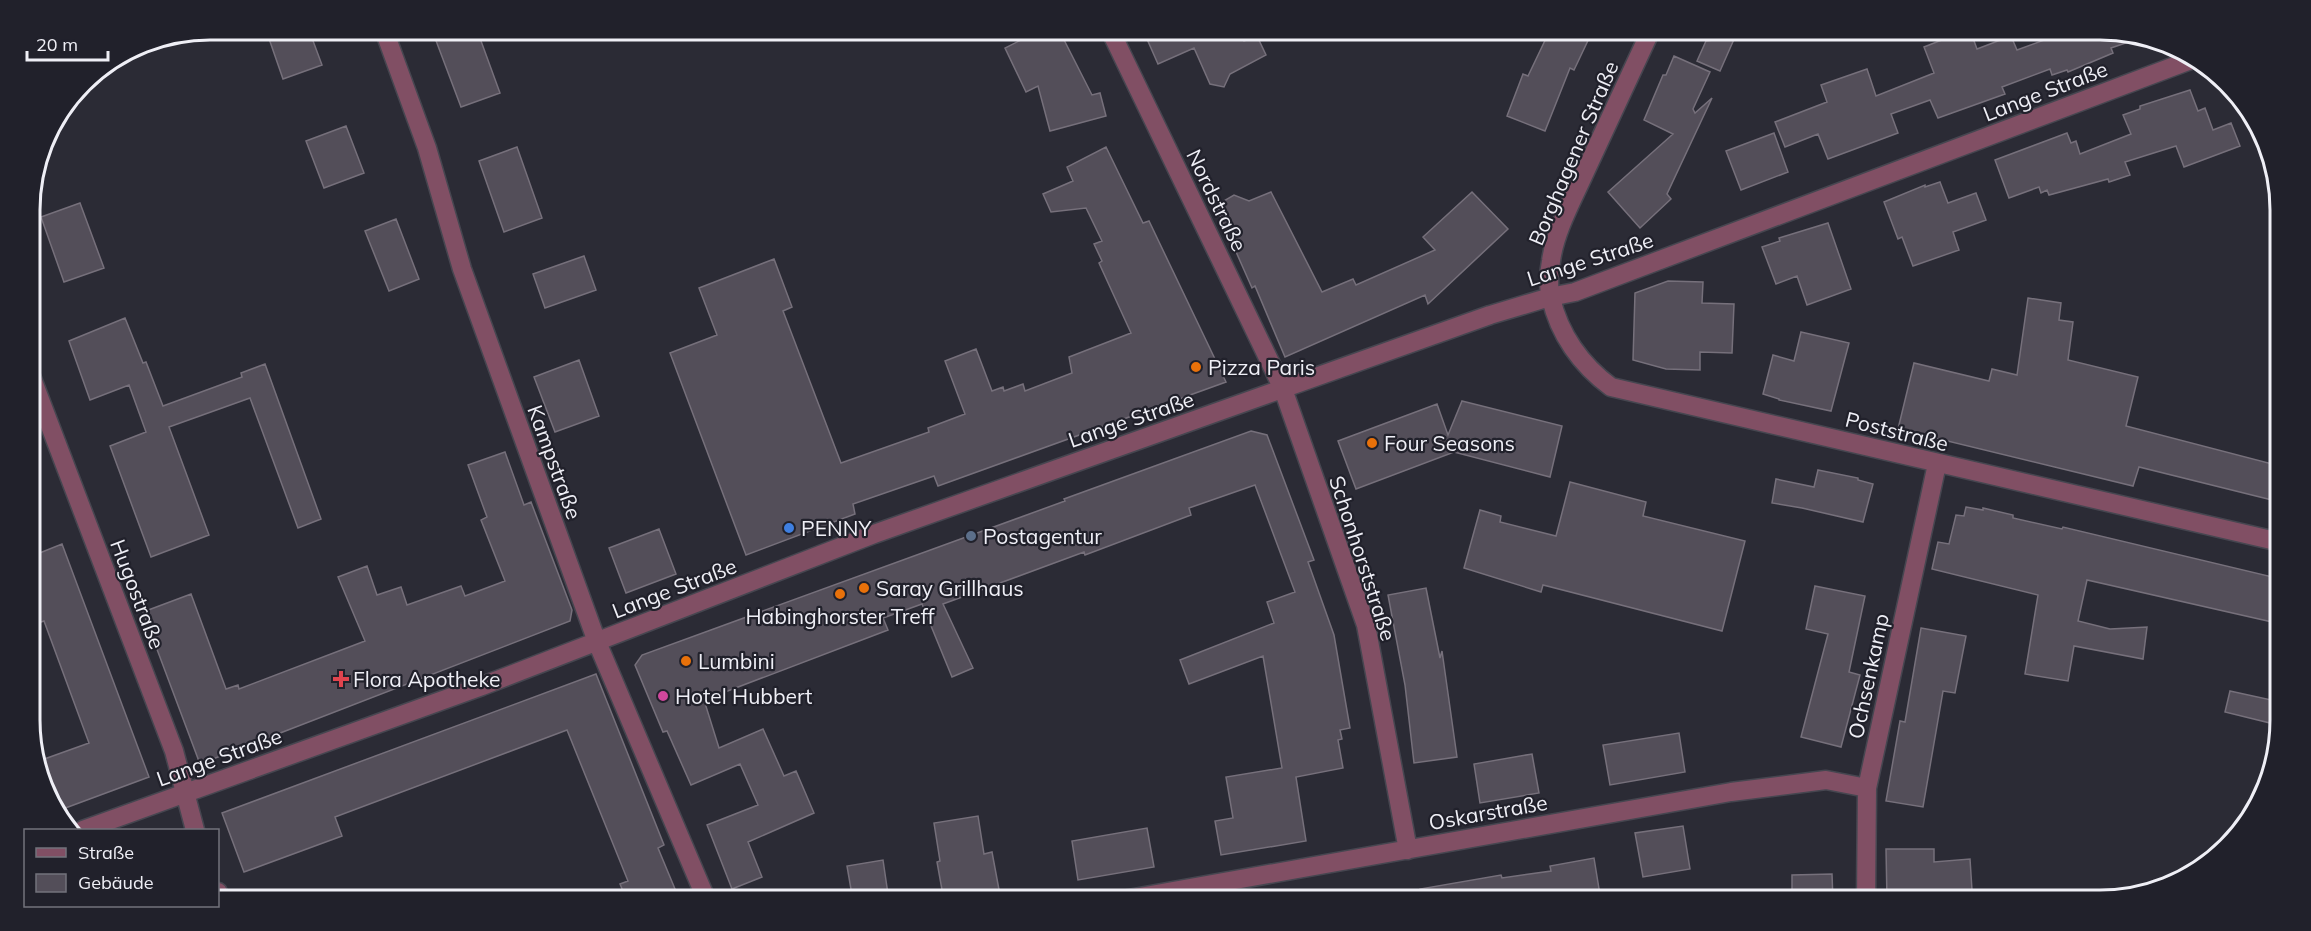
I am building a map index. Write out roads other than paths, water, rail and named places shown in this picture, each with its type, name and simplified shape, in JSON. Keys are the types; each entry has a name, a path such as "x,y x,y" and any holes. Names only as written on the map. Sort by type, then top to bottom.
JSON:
{"street":[{"name":"Borghagener Straße","path":"1550,297 1551,261 1560,228 1646,40"},
{"name":"Kampstraße","path":"388,41 427,148 462,269 597,642 702,890"},
{"name":"Nordstraße","path":"1115,41 1283,389"},
{"name":"Lange Straße","path":"88,829 597,642 874,534 1490,315 1575,292 2184,63"},
{"name":"Poststraße","path":"1550,297 1565,336 1587,368 1611,387 2270,540"},
{"name":"Schonhorststraße","path":"1283,389 1366,625 1408,850"},
{"name":"Hugostraße","path":"41,401 174,751 187,792 195,829"},
{"name":"Ochsenkamp","path":"1866,890 1867,788 1937,464"},
{"name":"Oskarstraße","path":"1180,890 1731,792 1826,780 1867,788"}],"place":[{"name":"Pizza Paris","path":"1196,367"},
{"name":"Four Seasons","path":"1372,443"},
{"name":"PENNY","path":"789,528"},
{"name":"Postagentur","path":"971,536"},
{"name":"Saray Grillhaus","path":"864,588"},
{"name":"Habinghorster Treff","path":"840,594"},
{"name":"Lumbini","path":"686,661"},
{"name":"Flora Apotheke","path":"341,679"},
{"name":"Hotel Hubbert","path":"663,696"}]}
